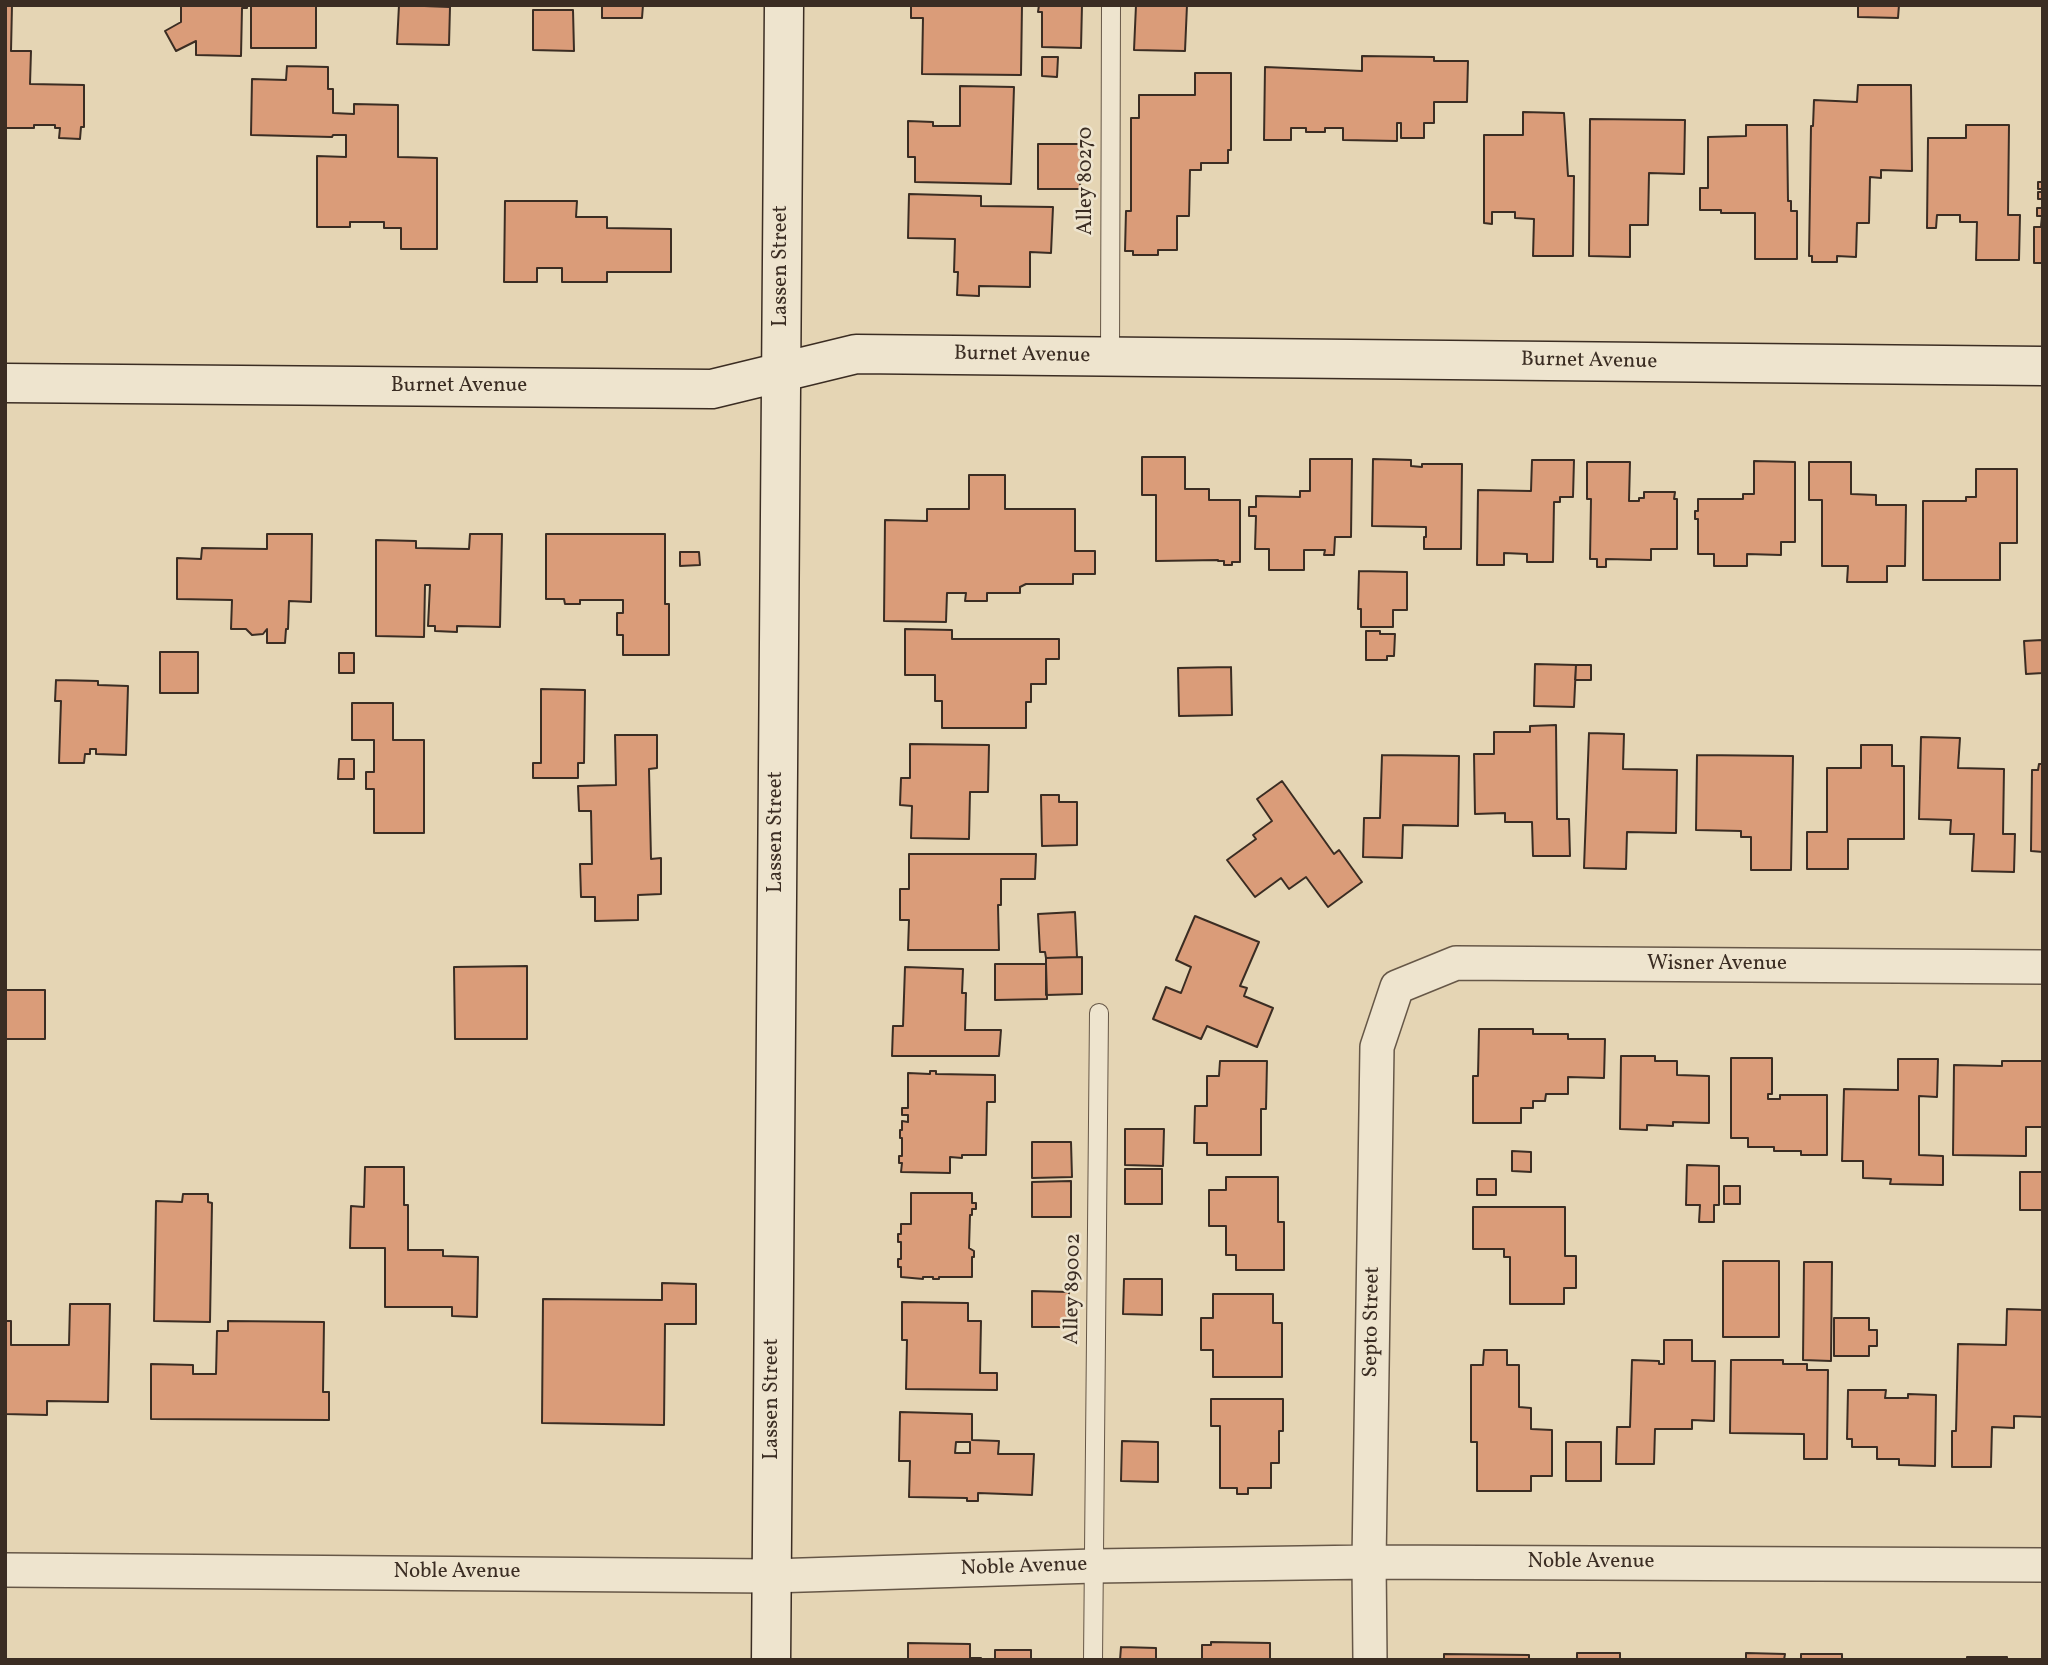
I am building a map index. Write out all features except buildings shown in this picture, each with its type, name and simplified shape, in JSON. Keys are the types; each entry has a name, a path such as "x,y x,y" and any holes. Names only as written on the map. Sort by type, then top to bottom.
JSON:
{"street":[{"name":"Lassen Street","path":"771,1660 784,5"},
{"name":"Burnet Avenue","path":"5,383 712,389 856,354 2043,366"},
{"name":"Wisner Avenue","path":"1397,987 1456,963 2043,967"},
{"name":"Septo Street","path":"1370,1660 1369,1562 1377,1047 1397,987"},
{"name":"Noble Avenue","path":"5,1570 771,1576 1094,1566 1369,1562 2043,1565"}],"lane":[{"name":"Alley 80270","path":"1110,357 1111,5"},
{"name":"Alley 89002","path":"1093,1660 1099,1013"}]}
